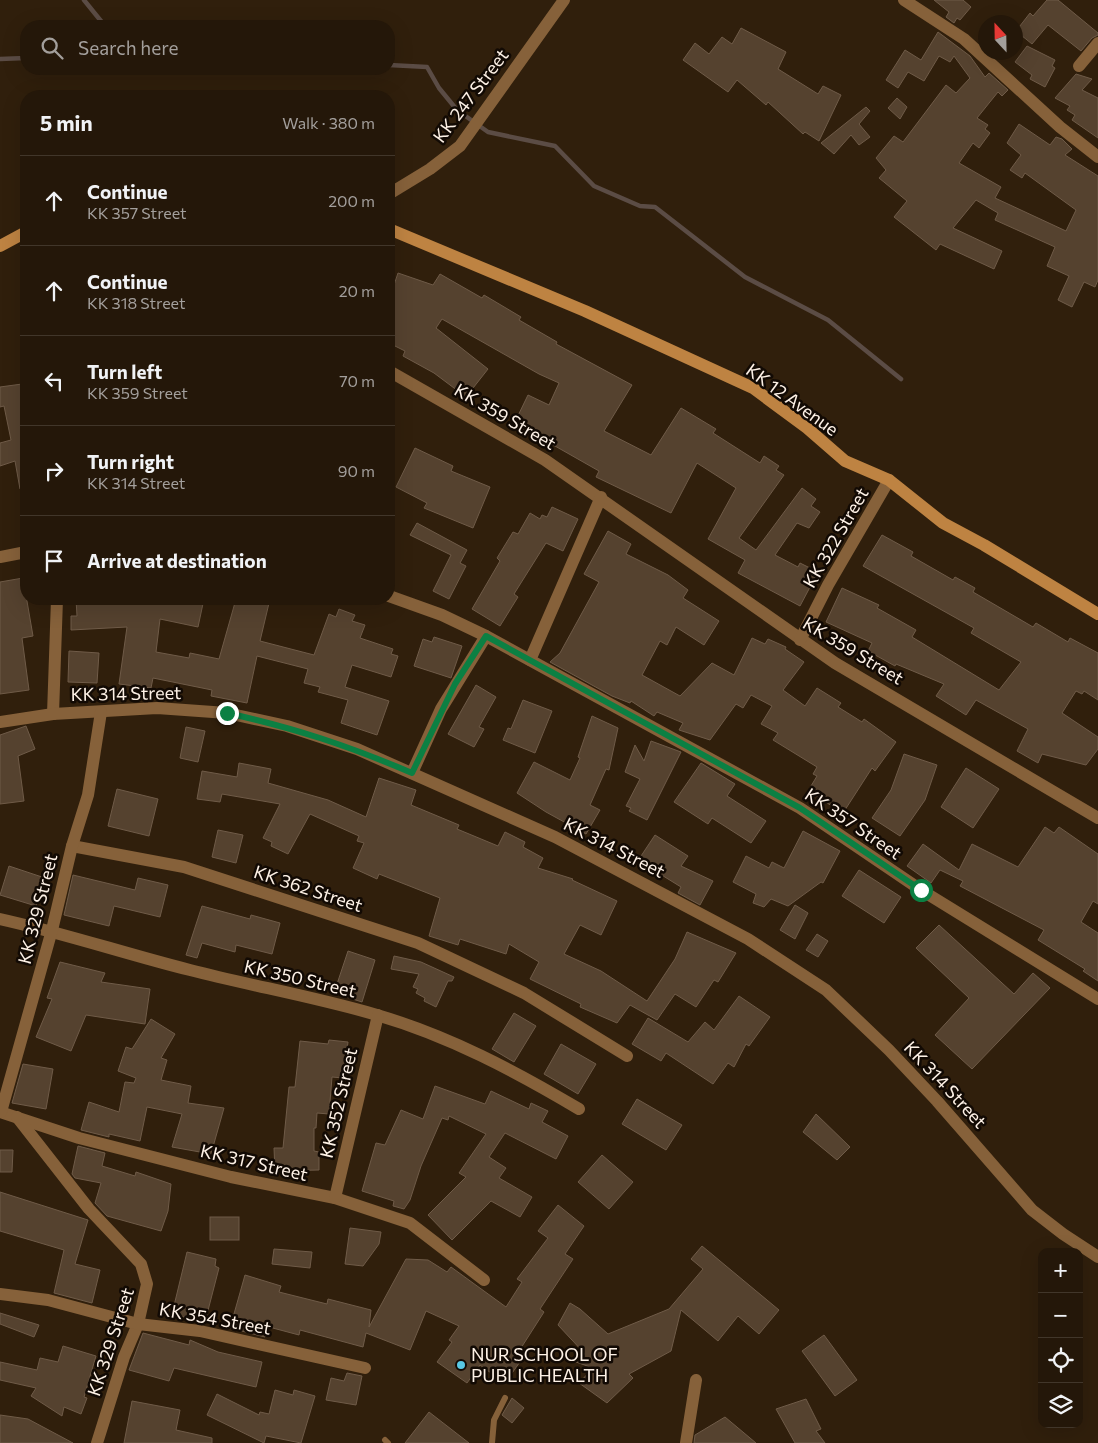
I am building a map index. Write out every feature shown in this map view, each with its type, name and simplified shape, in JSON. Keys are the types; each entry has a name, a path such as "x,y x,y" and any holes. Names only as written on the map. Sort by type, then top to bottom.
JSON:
{"main road":[{"name":"KK 12 Avenue","path":"395,231 586,311 744,384 807,428 845,461 889,480 943,523 984,545 1098,614"},
{"path":"0,246 20,235"}],"street":[{"name":"KK 247 Street","path":"395,190 438,164 460,146 564,0"},
{"path":"904,0 964,39 1060,127 1098,157"},
{"path":"1079,66 1098,44"},
{"name":"KK 359 Street","path":"395,374 545,460 601,497 800,640 1098,818"},
{"name":"KK 322 Street","path":"800,640 828,585 889,480"},
{"path":"530,660 601,497"},
{"path":"0,557 20,553"},
{"name":"KK 357 Street","path":"395,598 442,615 486,636 800,808 921,890 1098,999"},
{"path":"53,714 57,605"},
{"path":"412,773 455,684 486,636"},
{"name":"KK 314 Street","path":"0,722 53,714 157,708 227,713 286,726 357,749 555,837 748,939 826,990 889,1050 937,1101 1032,1210 1062,1234 1098,1257"},
{"name":"KK 329 Street","path":"1,1112 52,930 72,846 88,795 101,712"},
{"name":"KK 362 Street","path":"72,846 184,867 418,943 524,993 627,1056"},
{"name":"KK 350 Street","path":"0,919 52,930 188,970 378,1015 464,1046 525,1077 579,1109"},
{"name":"KK 352 Street","path":"335,1198 378,1015"},
{"name":"KK 317 Street","path":"1,1112 79,1138 231,1177 335,1198 410,1223 484,1280"},
{"name":"KK 329 Street","path":"17,1117 88,1209 141,1264 147,1284 138,1324 124,1357 97,1443"},
{"name":"KK 354 Street","path":"0,1294 48,1300 138,1324 200,1331 365,1368"},
{"path":"686,1443 696,1380"}],"lane":[{"path":"492,1443 494,1420 505,1398"}],"building":[{"path":"934,0 963,0 971,7 960,20 957,18 954,23 946,17 949,12"},
{"path":"1047,0 1058,0 1098,33 1098,35 1092,38 1081,51 1048,25 1032,44 1023,37 1023,22 1030,13 1033,16"},
{"path":"741,28 786,52 778,69 818,94 823,86 841,95 819,141 805,132 803,134 768,102 766,105 737,80 728,92 683,60 695,43 709,54 722,37 732,44"},
{"path":"938,32 970,56 985,77 989,73 1008,90 1002,96 998,92 977,118 988,125 985,129 990,133 979,148 973,143 959,163 1001,187 995,198 1066,231 1076,210 1025,173 1022,178 1010,170 1021,155 1007,143 1019,124 1050,145 1056,137 1062,139 1072,149 1065,155 1098,176 1098,280 1095,287 1084,282 1072,307 1058,300 1069,276 1047,266 1055,247 995,220 998,213 976,200 953,228 1002,251 994,269 940,244 936,250 894,217 907,201 879,178 886,170 876,158 894,136 903,142 946,85 956,93 970,78 954,56 950,62 939,56 924,81 908,72 898,88 886,80 905,50 921,60"},
{"path":"1027,46 1055,60 1052,66 1055,68 1045,87 1030,79 1032,75 1015,62 1016,60 1023,60 1023,51"},
{"path":"1076,74 1092,79 1082,90 1098,98 1098,138 1072,120 1075,115 1067,110 1070,106 1055,98"},
{"path":"897,98 907,107 900,119 888,108"},
{"path":"866,107 870,111 859,124 870,137 859,145 851,135 834,154 821,143"},
{"path":"398,273 433,285 440,274 482,298 484,295 521,317 519,320 557,342 556,344 632,385 604,431 651,455 681,408 716,429 713,433 760,463 764,456 779,466 776,470 784,475 739,538 756,550 802,488 816,499 811,506 820,512 809,528 797,523 775,555 798,567 800,563 818,572 800,606 738,573 745,560 708,539 736,488 697,463 671,513 596,477 599,471 555,446 513,426 528,395 549,405 559,383 539,374 442,319 436,328 488,369 466,397 434,373 403,356 405,351 395,346 395,282"},
{"path":"20,384 20,489 15,461 0,466 0,443 11,440 4,406 0,407 0,387"},
{"path":"415,448 453,466 451,471 490,487 473,528 424,508 427,503 396,487"},
{"path":"552,507 578,519 563,551 546,543 514,594 518,597 500,626 472,609 500,561 497,558 513,532 518,534 530,513 540,519 542,515 547,517"},
{"path":"417,523 467,550 460,563 466,566 449,599 433,591 451,555 410,535"},
{"path":"608,531 631,544 626,554 668,575 688,590 683,598 719,621 704,645 676,627 667,645 660,641 642,675 680,696 712,663 734,675 752,638 765,644 768,639 786,647 785,649 804,662 783,690 805,706 817,688 841,703 838,707 862,722 864,719 896,742 875,771 872,768 843,813 808,791 817,776 813,774 817,767 773,740 778,733 761,724 772,706 751,695 743,708 736,704 710,740 679,730 683,723 657,712 654,716 631,701 630,703 612,696 550,662 560,653 599,582 584,574"},
{"path":"882,535 913,552 911,556 953,580 955,577 975,588 973,592 1033,627 1036,623 1068,642 1070,638 1098,653 1098,700 1084,691 1082,694 1076,691 1062,713 1098,737 1098,749 1086,765 1042,754 1038,763 1017,751 1028,729 976,700 966,715 936,696 944,684 896,664 895,666 868,651 872,643 826,622 842,588 879,605 877,608 916,630 912,637 999,690 1021,662 971,633 974,628 863,566"},
{"path":"20,579 20,605 28,605 33,636 22,638 29,690 0,694 0,582"},
{"path":"76,605 203,605 198,627 160,619 156,652 189,658 190,653 219,659 234,605 269,605 260,641 314,655 329,614 336,617 339,609 355,615 352,621 365,625 360,638 393,649 391,654 398,656 391,677 352,665 345,687 389,701 377,735 341,723 348,700 318,692 320,687 304,683 308,669 257,656 247,703 211,696 212,690 153,678 151,688 119,684 127,627 71,630 71,616 77,616"},
{"path":"434,637 462,646 451,678 414,666 423,639 432,642"},
{"path":"69,651 99,653 97,683 68,682"},
{"path":"476,685 496,697 479,727 484,729 474,747 448,734"},
{"path":"523,700 552,711 535,753 503,740 508,728 511,729"},
{"path":"592,716 618,728 609,770 606,769 590,805 600,810 586,834 546,812 517,793 534,762 570,780 580,758 578,757"},
{"path":"26,726 35,749 18,756 24,801 0,804 0,735"},
{"path":"186,727 205,731 198,762 180,758"},
{"path":"651,741 681,752 647,820 629,811 631,808 626,806 640,779 625,772 635,745 644,761"},
{"path":"904,754 937,765 925,800 900,836 872,818 891,790"},
{"path":"239,763 271,769 268,783 328,800 366,817 379,778 416,790 411,805 459,825 457,829 498,846 505,832 525,842 523,847 543,858 538,868 573,879 617,901 601,935 580,925 564,954 601,971 647,1001 675,959 687,932 736,953 718,982 714,980 696,1007 675,994 657,1020 630,1005 617,1023 580,1007 581,1004 530,979 539,962 509,944 506,954 460,939 458,945 429,936 440,898 379,874 377,879 353,868 364,843 357,841 359,836 310,814 288,854 271,846 272,842 263,838 280,804 222,794 220,802 197,799 202,771 237,777"},
{"path":"701,763 735,784 727,796 766,821 751,843 712,818 708,824 674,802"},
{"path":"966,768 999,789 973,828 941,807"},
{"path":"117,789 158,799 149,836 108,826"},
{"path":"1045,827 1054,833 1059,827 1098,854 1098,904 1093,901 1081,922 1098,933 1098,981 1083,971 1085,969 1038,940 1044,930 960,886 963,881 940,870 931,883 907,866 923,844 959,870 972,844 1018,867"},
{"path":"218,830 243,835 236,863 212,857"},
{"path":"803,831 840,851 823,883 821,882 788,906 771,899 764,907 753,903 756,894 733,882 746,856 769,868 772,862 784,868"},
{"path":"655,835 688,856 681,866 713,881 700,905 678,893 681,887 660,874 658,877 642,867 644,863 639,859"},
{"path":"9,866 45,878 36,906 0,895"},
{"path":"859,870 901,897 884,923 842,896"},
{"path":"73,875 135,890 138,878 168,885 160,917 114,906 109,926 64,915"},
{"path":"795,905 808,913 795,939 780,930"},
{"path":"202,906 250,919 251,915 280,923 272,954 236,945 235,952 202,943 197,958 186,955"},
{"path":"939,925 1014,994 1033,973 1050,988 972,1069 935,1035 969,998 916,948"},
{"path":"817,934 828,941 818,957 806,950"},
{"path":"348,951 375,960 362,1002 334,993"},
{"path":"394,956 421,962 454,977 452,981 448,981 436,1007 424,1001 425,998 416,993 418,989 413,987 419,974 391,969"},
{"path":"60,962 105,973 101,982 150,989 145,1024 86,1015 71,1051 36,1037 52,999 47,998"},
{"path":"739,996 770,1017 749,1046 746,1044 734,1067 728,1063 713,1084 666,1053 661,1061 632,1044 648,1018 688,1042 705,1022 714,1030"},
{"path":"514,1013 536,1026 514,1062 492,1049"},
{"path":"151,1019 175,1034 161,1058 167,1060 161,1080 191,1086 188,1103 224,1108 211,1154 172,1147 182,1114 147,1107 140,1141 109,1134 109,1137 81,1130 89,1102 119,1112 125,1082 134,1083 136,1078 118,1071 126,1047 132,1049"},
{"path":"329,1040 348,1042 343,1078 332,1077 329,1114 317,1113 316,1128 314,1128 314,1151 319,1152 319,1170 275,1171 274,1148 283,1148 289,1087 295,1087 300,1041 328,1044"},
{"path":"561,1044 596,1064 578,1094 544,1074"},
{"path":"23,1064 53,1069 46,1109 12,1103"},
{"path":"435,1086 485,1104 491,1091 529,1109 531,1103 548,1111 542,1122 568,1136 556,1159 505,1133 489,1157 506,1168 499,1178 532,1197 520,1217 491,1201 452,1240 428,1215 466,1177 459,1173 486,1134 449,1116 448,1120 442,1118 421,1166 410,1200 404,1209 393,1206 394,1201 362,1191 376,1143 385,1145 401,1110 423,1119"},
{"path":"637,1099 682,1125 666,1150 622,1124"},
{"path":"816,1114 850,1147 837,1160 803,1132"},
{"path":"78,1146 105,1153 102,1166 135,1176 136,1172 171,1184 168,1211 161,1231 107,1216 95,1203 101,1183 75,1178 72,1174"},
{"path":"0,1150 13,1150 12,1172 0,1172"},
{"path":"602,1155 633,1182 609,1209 578,1182"},
{"path":"0,1192 88,1220 75,1264 100,1270 92,1303 54,1293 64,1250 0,1231"},
{"path":"558,1205 584,1226 565,1254 573,1259 540,1309 544,1312 521,1348 527,1352 505,1383 480,1365 467,1383 437,1362 452,1342 449,1340 459,1326 426,1311 410,1350 366,1333 363,1347 300,1330 299,1335 269,1327 265,1337 230,1328 245,1275 281,1286 279,1292 327,1304 328,1299 371,1310 369,1327 406,1259 428,1260 447,1272 451,1267 506,1307 522,1282 517,1279 548,1238 538,1231"},
{"path":"210,1217 239,1217 239,1240 210,1240"},
{"path":"350,1228 381,1232 379,1244 363,1266 345,1264"},
{"path":"702,1246 779,1310 759,1334 738,1316 718,1341 681,1310 671,1351 629,1374 633,1378 607,1403 579,1383 593,1368 576,1362 585,1354 558,1325 570,1303 580,1309 608,1334 669,1309 703,1269 691,1259"},
{"path":"274,1249 312,1252 310,1268 272,1264"},
{"path":"187,1252 216,1259 215,1266 219,1268 205,1322 172,1314"},
{"path":"0,1313 39,1325 34,1337 0,1324"},
{"path":"143,1333 189,1345 190,1340 218,1352 262,1362 256,1387 174,1368 169,1381 129,1370"},
{"path":"824,1335 857,1380 835,1396 802,1351"},
{"path":"63,1346 96,1356 84,1397 87,1398 81,1414 64,1407 62,1416 31,1396 36,1388 0,1380 0,1362 37,1370 40,1358 58,1362"},
{"path":"347,1373 362,1376 356,1405 326,1400 331,1378 344,1381"},
{"path":"275,1390 293,1395 294,1390 315,1396 301,1443 266,1436 264,1443 207,1415 217,1394 259,1415 260,1412 269,1414"},
{"path":"512,1398 524,1408 512,1423 502,1415"},
{"path":"806,1399 821,1429 816,1431 825,1443 795,1443 776,1409"},
{"path":"132,1401 180,1410 176,1430 212,1438 212,1443 124,1443"},
{"path":"429,1412 469,1443 405,1443"},
{"path":"0,1415 28,1419 73,1443 0,1443"},
{"path":"725,1417 756,1443 694,1443 695,1435"}],"waterway":[{"path":"84,0 100,20"},
{"path":"0,59 20,58"},
{"path":"395,65 427,67 439,88 457,110 488,132 555,146 594,186 640,206 655,207 745,277 828,320 901,379"}],"place":[{"name":"NUR SCHOOL OF PUBLIC HEALTH","path":"461,1365"}],"route":[{"path":"227,713 286,726 357,749 412,773 455,684 486,636 800,808 921,890"}]}
